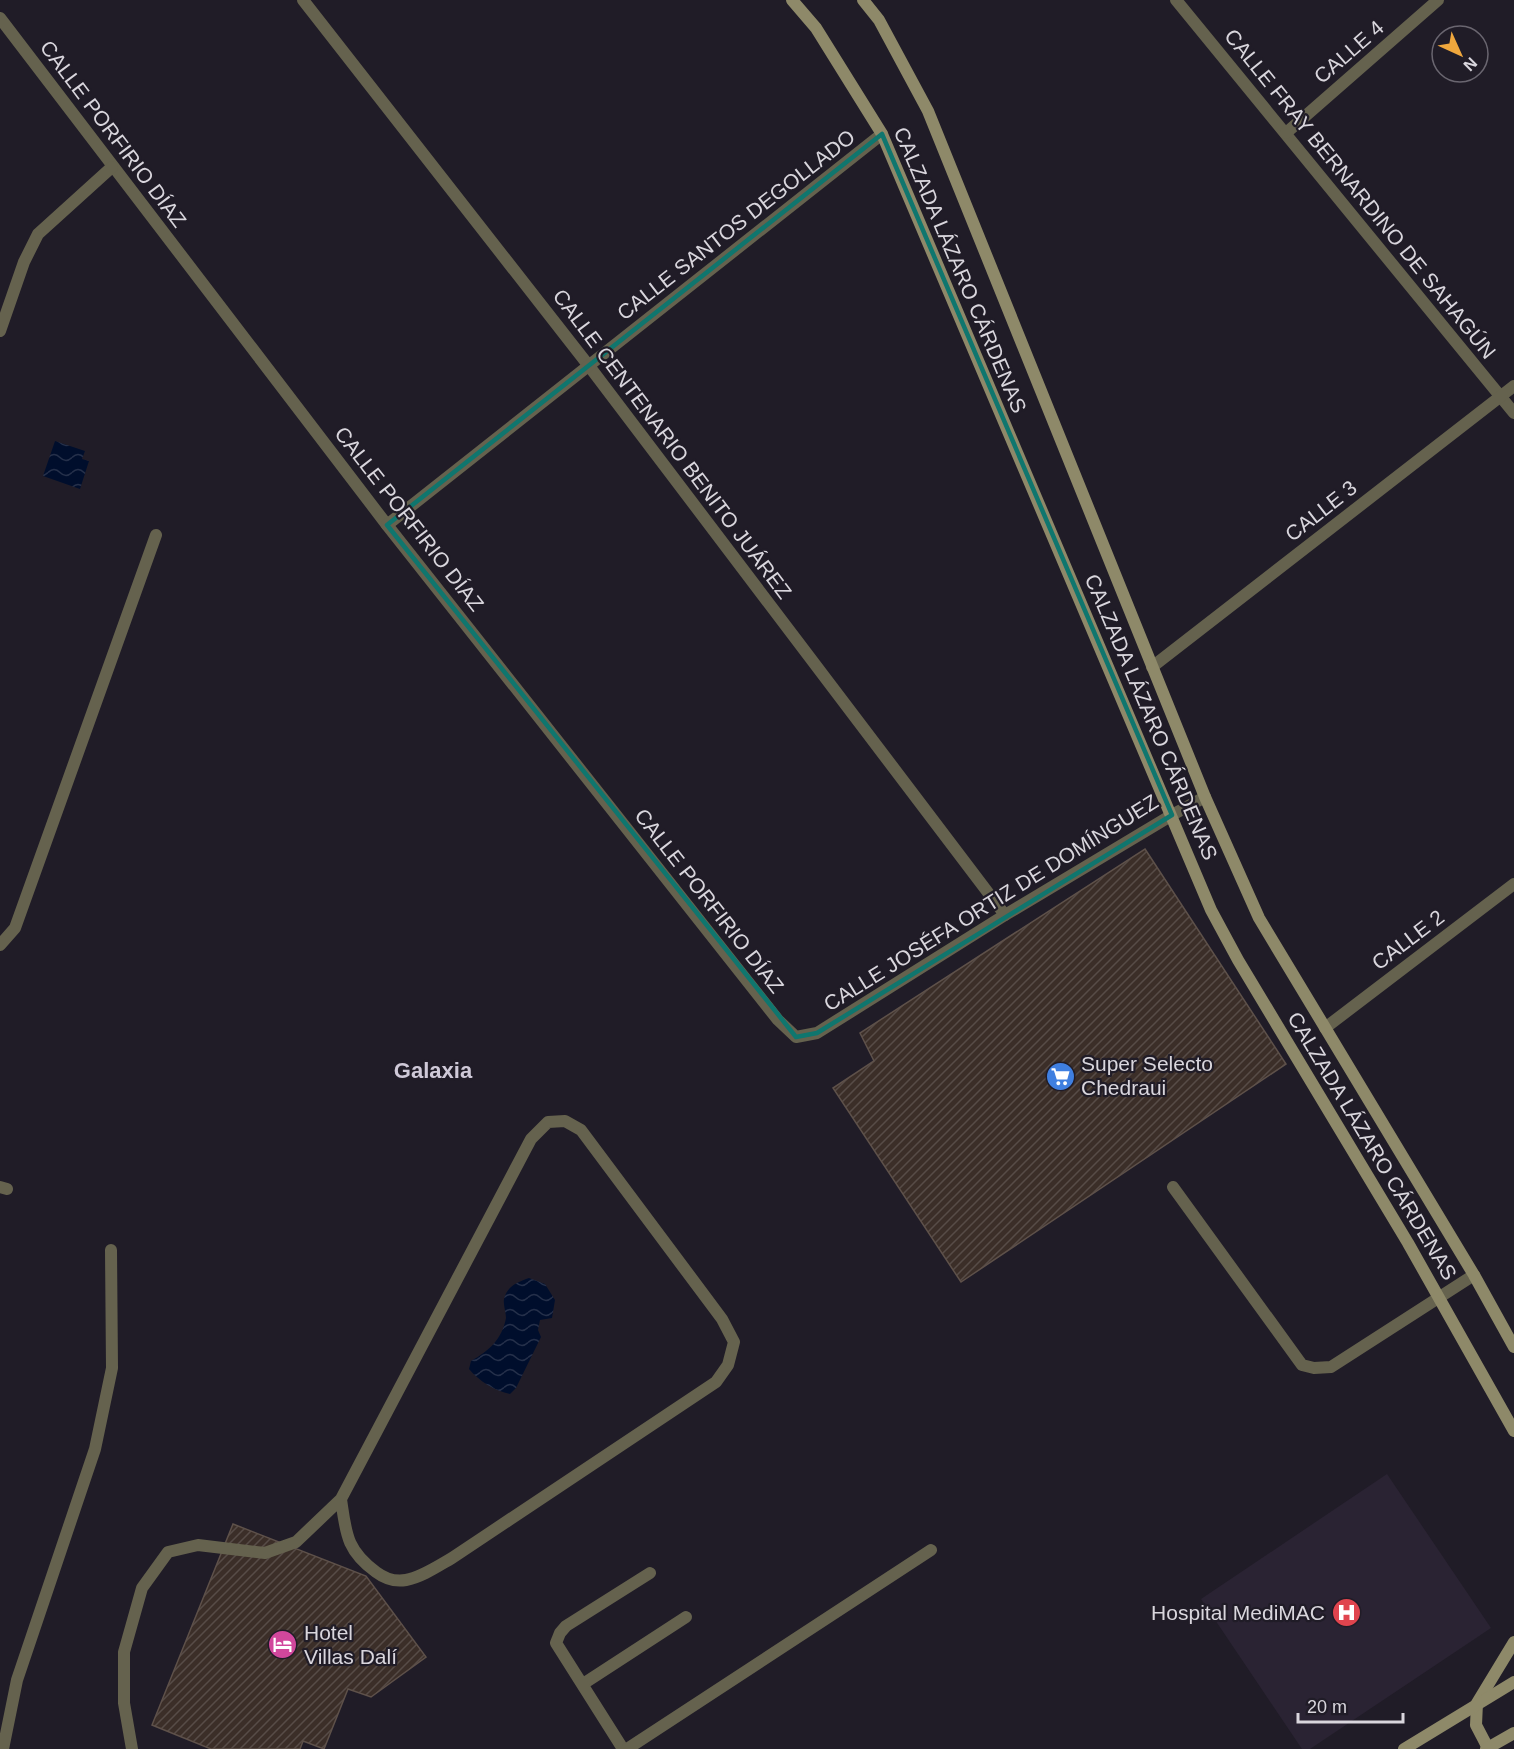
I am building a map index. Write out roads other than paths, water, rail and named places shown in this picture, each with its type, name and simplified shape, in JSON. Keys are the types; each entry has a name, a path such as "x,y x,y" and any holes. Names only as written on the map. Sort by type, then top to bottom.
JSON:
{"street":[{"name":"CALLE CENTENARIO BENITO JUÁREZ","path":"303,0 589,366 1005,915"},
{"name":"CALZADA LÁZARO CÁRDENAS","path":"792,0 816,28 882,134 1211,910 1238,960 1439,1298 1514,1431"},
{"name":"CALZADA LÁZARO CÁRDENAS","path":"862,0 879,20 928,111 1205,797 1258,918 1474,1275 1514,1347"},
{"name":"CALLE FRAY BERNARDINO DE SAHAGÚN","path":"1176,0 1514,413"},
{"name":"CALLE 4","path":"1286,133 1438,0"},
{"name":"CALLE PORFIRIO DÍAZ","path":"0,18 387,525 778,1020 796,1037"},
{"name":"CALLE SANTOS DEGOLLADO","path":"387,525 882,134"},
{"path":"0,331 24,262 38,234 112,167"},
{"name":"CALLE 3","path":"1152,667 1514,386"},
{"path":"0,945 15,928 156,535"},
{"name":"CALLE JOSÉFA ORTIZ DE DOMÍNGUEZ","path":"796,1037 817,1034 1005,915 1205,797"},
{"name":"CALLE 2","path":"1325,1028 1514,884"},
{"path":"132,1749 124,1703 124,1652 142,1588 168,1552 198,1545 265,1553 296,1542 341,1499 531,1139 548,1122 565,1121 581,1130 722,1318 734,1342 728,1365 716,1382 706,1389 452,1558 425,1573 406,1580 385,1579 354,1552 346,1532 341,1499"},
{"path":"1173,1187 1302,1365 1314,1368 1330,1367 1474,1275"},
{"path":"3,1749 16,1680 95,1449 112,1368 111,1250"},
{"path":"650,1573 566,1626 556,1643 625,1749 931,1550"},
{"path":"583,1684 686,1617"},
{"path":"1514,1642 1477,1703 1476,1725 1487,1749 1514,1733"},
{"path":"1404,1749 1514,1682"}],"water":[{"path":"55,441 85,451 82,459 89,461 80,489 43,476"},
{"path":"529,1278 545,1284 555,1300 552,1318 540,1320 538,1330 541,1337 516,1388 510,1394 488,1385 469,1369 471,1361 489,1349 501,1332 506,1318 505,1295 517,1283"}],"place":[{"name":"Super Selecto Chedraui","path":"1060,1076"},
{"name":"Hospital MediMAC","path":"1346,1613"},
{"name":"Hotel Villas Dalí","path":"283,1645"}],"district":[{"name":"Galaxia","path":"433,1070"}]}
